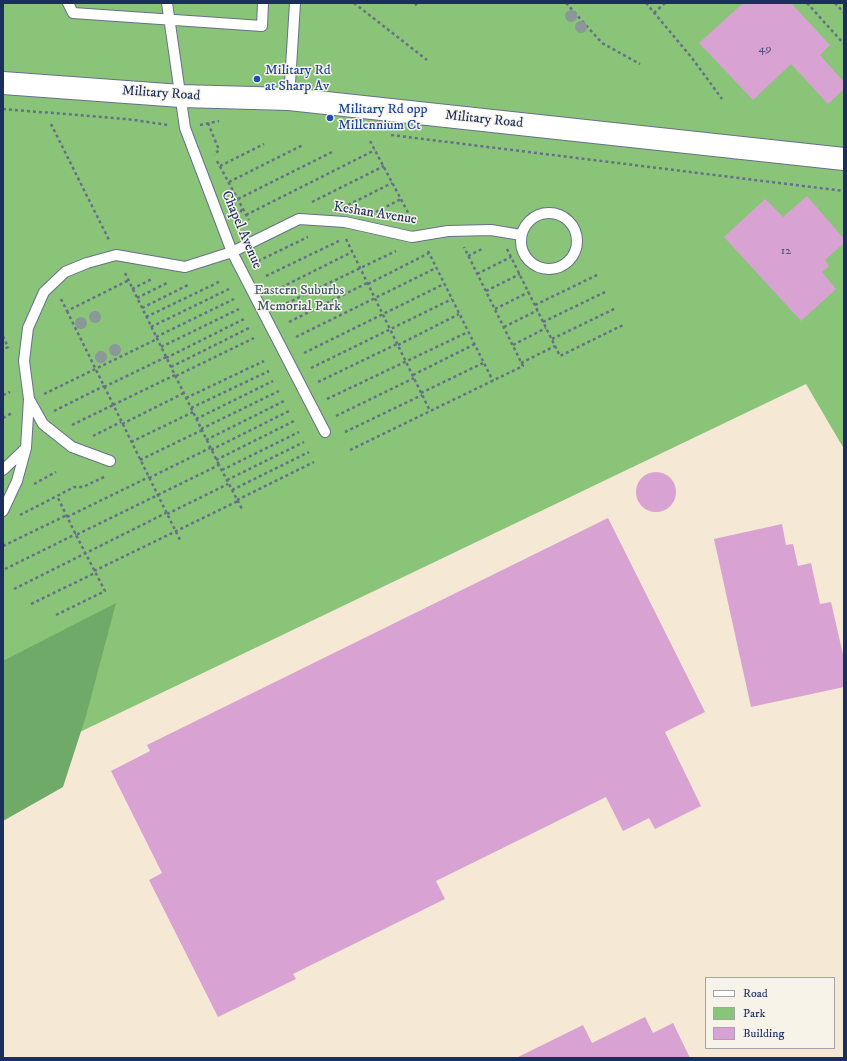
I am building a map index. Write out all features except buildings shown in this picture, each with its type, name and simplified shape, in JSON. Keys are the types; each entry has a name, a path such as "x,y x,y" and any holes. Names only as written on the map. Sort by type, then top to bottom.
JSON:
{"street":[{"name":"Military Road","path":"3,83 181,96 290,99 844,160"}],"lane":[{"path":"68,3 73,13 262,26 263,3"},
{"name":"Chapel Avenue","path":"167,3 168,19 185,128 232,252 325,432"},
{"path":"290,99 295,3"},
{"path":"545,213 557,214 567,219 573,227 577,238 576,248 571,259 566,264 551,269 541,268 526,259 520,245 520,235 528,222 536,216 545,213"},
{"name":"Keshan Avenue","path":"29,399 24,361 28,328 44,292 65,272 87,263 116,255 185,267 232,252 299,219 345,222 412,237 448,231 490,230 520,235"},
{"path":"3,511 18,481 26,448 29,399"},
{"path":"29,399 43,424 72,447 110,461"},
{"path":"3,470 26,448"}],"path":[{"path":"354,3 427,60"},
{"path":"566,3 602,44 640,64"},
{"path":"646,3 692,58 722,99"},
{"path":"654,13 665,3"},
{"path":"807,3 844,44"},
{"path":"835,3 844,13"},
{"path":"3,109 127,119 185,128 224,120"},
{"path":"208,123 219,150 213,153 249,220"},
{"path":"50,124 112,244"},
{"path":"386,134 844,191"},
{"path":"370,140 413,221"},
{"path":"220,166 264,144"},
{"path":"229,182 303,145"},
{"path":"246,215 375,150"},
{"path":"238,199 334,151"},
{"path":"308,204 384,166"},
{"path":"342,208 392,183"},
{"path":"375,212 401,199"},
{"path":"236,219 243,208"},
{"path":"343,233 430,411"},
{"path":"258,261 308,237"},
{"path":"266,276 345,238"},
{"path":"350,450 523,366 463,245"},
{"path":"505,245 560,356 623,326"},
{"path":"281,306 402,248"},
{"path":"426,248 493,381"},
{"path":"276,290 353,252"},
{"path":"289,322 429,253"},
{"path":"477,274 511,256"},
{"path":"296,337 436,268"},
{"path":"124,272 202,429 206,440 242,509"},
{"path":"486,291 520,274"},
{"path":"535,305 597,275"},
{"path":"132,289 152,278"},
{"path":"67,311 129,280"},
{"path":"137,298 173,280"},
{"path":"146,317 221,280"},
{"path":"142,308 194,282"},
{"path":"304,353 382,313 444,284"},
{"path":"152,327 229,290"},
{"path":"495,310 529,292"},
{"path":"543,322 605,292"},
{"path":"59,296 180,540"},
{"path":"40,396 234,299"},
{"path":"311,368 452,299"},
{"path":"161,347 239,309"},
{"path":"552,339 614,309"},
{"path":"504,327 538,310"},
{"path":"318,382 459,314"},
{"path":"52,412 244,319"},
{"path":"171,367 249,328"},
{"path":"513,345 546,328"},
{"path":"327,399 468,332"},
{"path":"3,336 8,347 3,350"},
{"path":"67,427 254,338"},
{"path":"335,416 474,344"},
{"path":"521,363 555,346"},
{"path":"186,398 264,361"},
{"path":"345,432 483,363"},
{"path":"191,408 269,371"},
{"path":"196,418 274,380"},
{"path":"140,460 279,391"},
{"path":"3,395 10,392"},
{"path":"87,440 184,393"},
{"path":"206,440 284,401"},
{"path":"3,546 289,411"},
{"path":"131,442 193,412"},
{"path":"3,418 12,413"},
{"path":"216,460 294,421"},
{"path":"222,470 299,432"},
{"path":"227,480 304,442"},
{"path":"232,490 309,452"},
{"path":"31,604 314,462"},
{"path":"5,569 158,496 219,465"},
{"path":"30,485 56,472"},
{"path":"17,516 74,488 83,487 108,475"},
{"path":"14,589 228,484"},
{"path":"56,615 105,591 57,496"}],"green space":[{"name":"Eastern Suburbs Memorial Park","path":"3,3 844,3 844,449 806,384 36,753 3,781"},
{"path":"116,603 86,716 63,787 3,821 3,661"}],"place":[{"name":"Military Rd at Sharp Av","path":"257,79"},
{"name":"Military Rd opp Millennium Ct","path":"330,118"}]}
